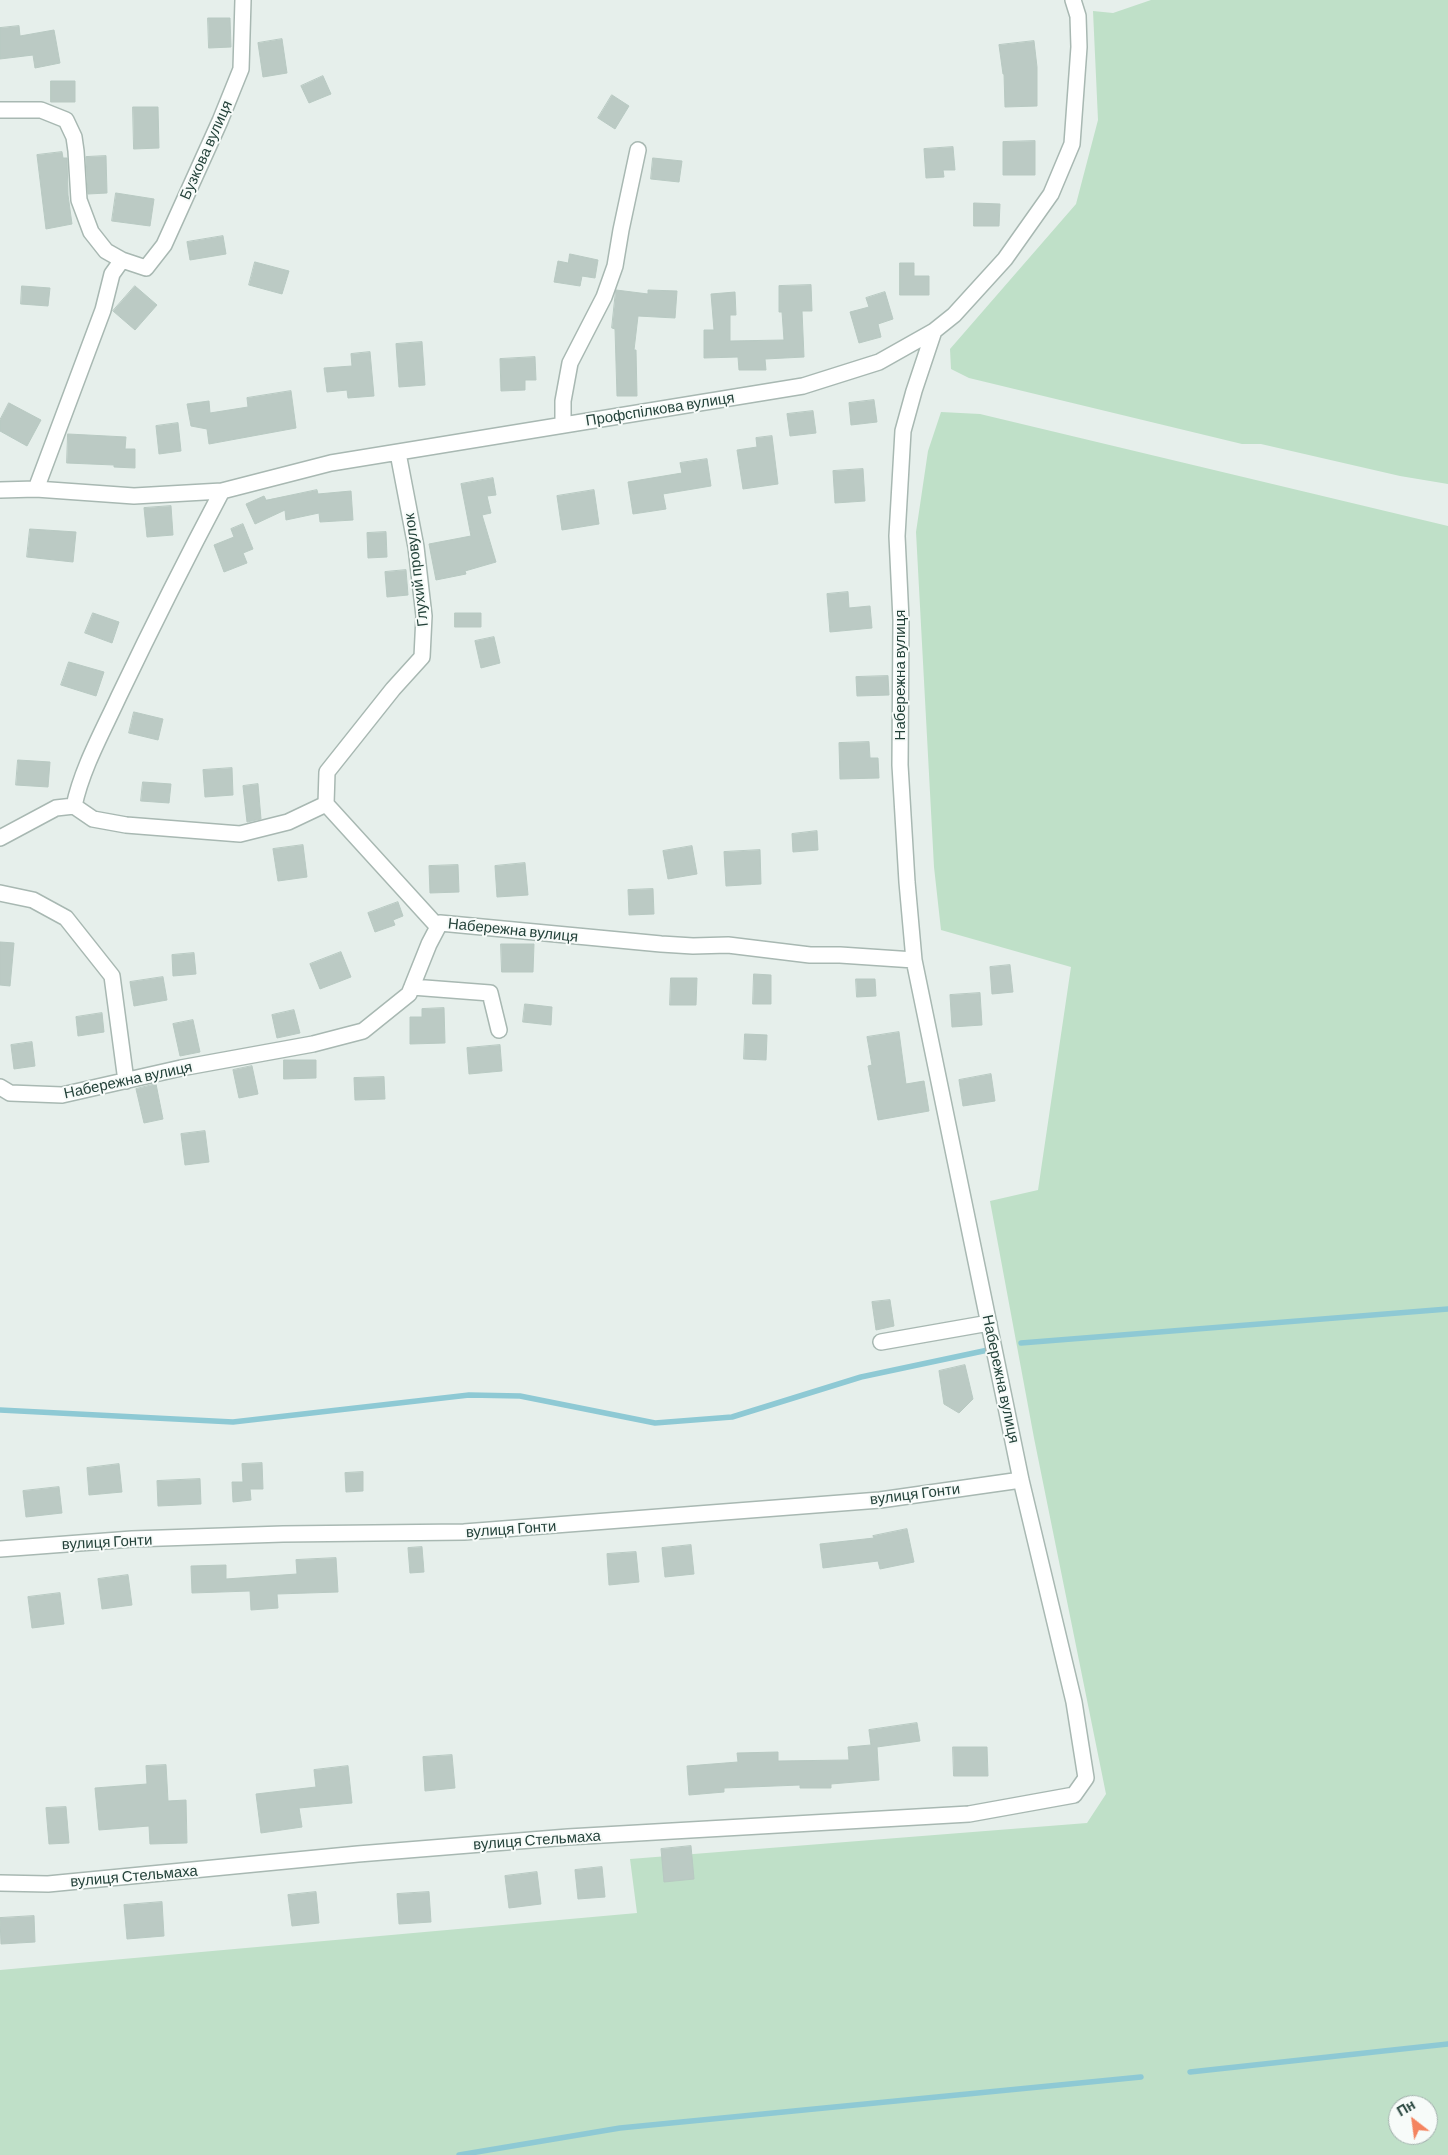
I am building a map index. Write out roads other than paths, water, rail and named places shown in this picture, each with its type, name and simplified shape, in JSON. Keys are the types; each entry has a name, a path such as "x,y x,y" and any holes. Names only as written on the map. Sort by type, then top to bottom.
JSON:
{"street":[{"name":"Бузкова вулиця","path":"0,110 41,110 66,120 74,136 79,200 91,232 106,251 122,260 146,268 164,245 220,121 241,68 244,0"},
{"name":"Профспілкова вулиця","path":"0,490 36,489 134,496 222,491 331,463 803,386 879,362 934,331 954,315 1005,259 1051,194 1072,144 1079,47 1078,16 1072,0"},
{"path":"563,425 563,401 570,363 604,297 615,266 638,150"},
{"path":"36,489 103,310 112,274 122,260"},
{"name":"Набережна вулиця","path":"934,331 914,391 903,432 897,536 901,620 900,765 914,960 1021,1480 1074,1702 1086,1778 1074,1794"},
{"name":"Глухий провулок","path":"326,804 327,772 393,689 422,657 424,616 416,547 398,453"},
{"path":"74,806 77,790 105,726 166,597 222,491"},
{"path":"0,838 56,808 74,806 93,819 126,825 240,834 288,822 326,804 438,927"},
{"path":"0,893 33,900 66,918 112,976 126,1080"},
{"name":"Набережна вулиця","path":"0,1087 10,1093 62,1096 126,1080 253,1054 313,1044 363,1030 409,994 440,922 661,944 728,945 810,955 914,960"},
{"path":"412,987 490,993 499,1030"},
{"path":"881,1342 989,1323"},
{"name":"вулиця Гонти","path":"0,1549 141,1539 283,1534 464,1532 880,1500 1021,1480"},
{"name":"вулиця Стельмаха","path":"0,1883 48,1884 358,1854 568,1837 969,1814 1074,1794"}],"waterway":[{"path":"1021,1343 1448,1309"},
{"path":"0,1410 233,1422 469,1395 520,1396 655,1423 732,1417 861,1377 988,1350"},
{"path":"1190,2072 1448,2044"},
{"path":"459,2155 620,2128 1141,2077"}]}
